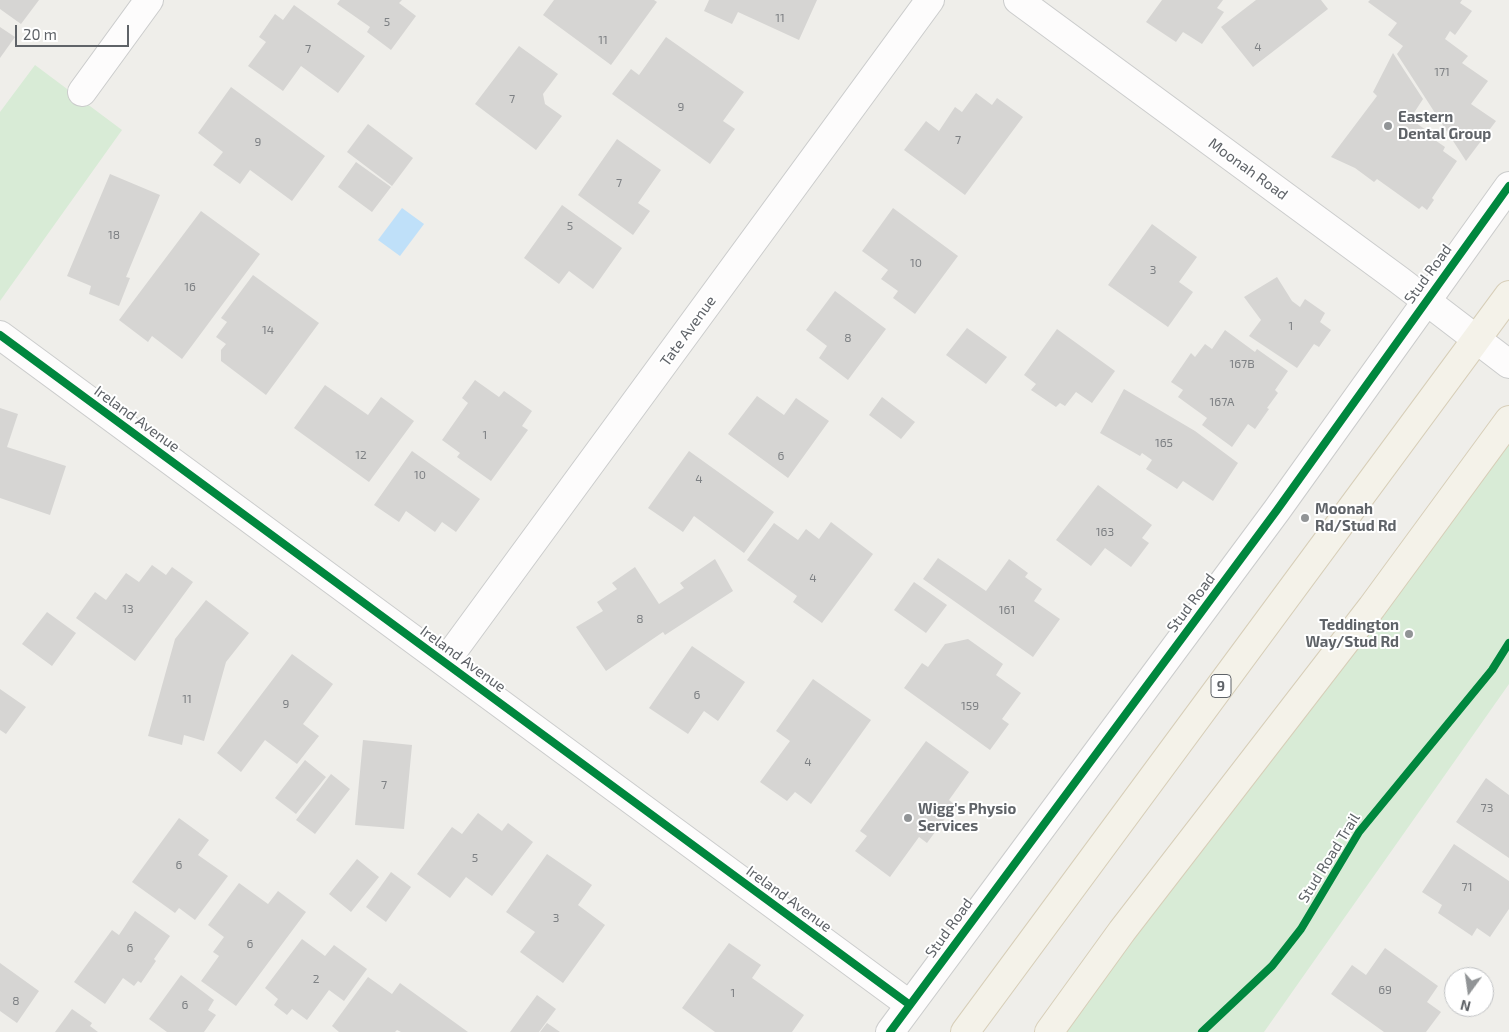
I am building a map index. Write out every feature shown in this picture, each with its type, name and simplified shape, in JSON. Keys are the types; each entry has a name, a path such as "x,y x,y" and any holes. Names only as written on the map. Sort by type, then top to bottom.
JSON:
{"main road":[{"name":"9","path":"965,1032 1509,295"},
{"path":"1049,1032 1122,931 1372,607 1509,420"}],"street":[{"path":"82,92 149,0"},
{"name":"Tate Avenue","path":"445,662 930,0"},
{"name":"Moonah Road","path":"1018,0 1426,300 1509,364"},
{"name":"Stud Road","path":"890,1032 1277,510 1509,186"},
{"name":"Ireland Avenue","path":"0,335 910,1005"}],"green space":[{"path":"35,65 122,130 0,301 0,112"},
{"path":"1509,420 1509,684 1264,1032 1049,1032"}],"water":[{"path":"402,208 424,224 400,256 378,240"}],"building":[{"path":"0,0 39,0 21,24 0,9"},
{"path":"340,0 402,0 399,3 416,16 391,50 367,32 370,27 337,4"},
{"path":"554,0 654,0 657,2 611,65 543,15"},
{"path":"709,0 817,0 799,40 738,12 732,24 704,11"},
{"path":"1162,0 1223,0 1217,8 1224,12 1202,44 1183,32 1176,42 1146,22"},
{"path":"1256,0 1321,0 1328,9 1253,67 1221,27"},
{"path":"1370,0 1462,0 1460,3 1472,11 1455,35 1450,31 1445,39 1468,56 1462,63 1488,81 1471,104 1496,121 1466,161 1397,54 1403,46 1388,35 1397,23 1368,2"},
{"path":"294,5 365,56 338,93 301,66 283,91 248,66 266,42 259,37 275,14 283,20"},
{"path":"0,27 15,37 0,58"},
{"path":"666,37 744,92 723,121 735,129 710,164 612,94 631,69 639,75"},
{"path":"519,46 558,74 543,94 545,104 562,116 536,150 475,104"},
{"name":"Eastern Dental Group","path":"1393,53 1423,99 1410,119 1432,134 1429,136 1445,147 1443,151 1457,161 1432,198 1434,200 1427,210 1422,206 1419,209 1377,179 1374,182 1355,168 1331,157 1377,96 1373,92"},
{"path":"231,87 325,156 292,201 250,170 240,184 213,165 223,152 198,133"},
{"path":"976,93 992,105 997,98 1023,117 965,195 904,150 926,121 939,131 955,107 962,112"},
{"path":"368,124 413,158 392,186 347,152"},
{"path":"617,139 661,170 638,203 650,211 633,235 578,195"},
{"path":"356,162 391,187 372,212 338,187"},
{"path":"110,174 160,195 126,277 130,278 119,306 89,294 91,286 67,276"},
{"path":"562,205 622,248 593,289 569,271 559,284 524,258"},
{"path":"893,208 958,256 915,314 893,298 898,291 881,279 888,270 862,251"},
{"path":"201,211 260,254 182,359 152,336 148,342 119,320"},
{"path":"1152,224 1197,257 1179,282 1193,292 1168,327 1108,285"},
{"path":"253,275 319,323 266,395 221,361 221,350 226,344 216,337 227,322 221,318"},
{"path":"1277,277 1292,301 1300,307 1305,299 1325,313 1320,322 1331,330 1319,347 1314,344 1297,368 1249,336 1261,320 1244,297"},
{"path":"835,291 886,329 848,380 819,358 827,346 806,330"},
{"path":"967,328 1007,357 986,384 946,355"},
{"path":"1057,329 1115,371 1092,403 1076,392 1065,406 1060,403 1056,407 1031,390 1036,384 1024,375"},
{"path":"1225,330 1255,352 1257,349 1288,371 1275,390 1278,393 1267,408 1269,409 1255,429 1248,424 1232,447 1202,425 1207,418 1178,397 1183,390 1171,382 1191,353 1195,357 1205,344 1212,349"},
{"path":"475,380 499,397 504,391 532,411 522,426 528,430 491,481 457,457 460,453 442,440 468,403 462,398"},
{"path":"325,385 368,415 381,397 414,421 369,482 294,428"},
{"path":"1124,389 1195,431 1238,463 1213,501 1183,481 1177,489 1146,469 1152,460 1142,453 1140,456 1100,433"},
{"path":"757,396 784,415 796,398 829,421 788,478 728,434"},
{"path":"882,397 915,422 901,439 869,415"},
{"path":"0,408 18,414 7,447 66,466 50,515 0,498"},
{"path":"412,451 480,499 456,532 442,522 435,532 406,511 399,522 374,505"},
{"path":"689,451 774,512 744,553 694,516 683,532 648,508"},
{"path":"1098,485 1152,525 1142,538 1149,543 1131,567 1105,548 1091,566 1056,540"},
{"path":"831,522 873,554 822,623 793,602 797,596 747,560 774,523 798,540 806,529 819,539"},
{"path":"938,558 986,591 1009,559 1028,573 1025,577 1042,589 1034,601 1060,619 1033,657 923,579"},
{"path":"715,559 733,591 665,635 663,632 606,671 576,627 603,611 597,602 617,589 612,583 635,567 659,604 684,588 680,583"},
{"path":"152,565 166,575 172,567 193,582 135,661 76,618 95,592 106,600 126,573 139,582"},
{"path":"914,582 947,605 926,633 894,610"},
{"path":"206,600 249,633 226,662 204,741 184,735 182,745 148,736 175,639"},
{"path":"47,612 76,633 52,666 22,644"},
{"path":"968,639 1003,664 996,675 1021,693 1002,719 1009,724 990,750 904,688 922,663 928,667 945,644"},
{"path":"692,646 745,682 718,721 704,711 688,734 649,708"},
{"path":"292,654 333,684 303,724 319,736 297,764 265,740 241,772 217,753"},
{"path":"813,679 871,720 811,804 795,792 787,801 760,782 790,741 776,731"},
{"path":"0,689 26,707 6,734 0,730"},
{"path":"363,740 412,745 404,829 355,825"},
{"name":"Wigg's Physio Services","path":"926,741 969,772 949,800 955,805 927,843 919,837 890,877 855,851 867,836 860,831"},
{"path":"305,760 326,777 296,814 275,798"},
{"path":"331,774 350,789 315,834 296,820"},
{"path":"1486,778 1509,795 1509,858 1456,822"},
{"path":"478,813 502,831 508,823 533,842 492,896 466,877 450,898 417,874 452,827 462,834"},
{"path":"179,818 209,840 198,855 228,876 195,920 179,908 175,913 132,882"},
{"path":"1454,844 1509,881 1509,909 1490,937 1477,928 1472,936 1438,913 1442,905 1422,892"},
{"path":"547,854 592,885 578,905 605,925 563,983 520,952 535,932 506,912"},
{"path":"357,859 379,877 351,912 329,894"},
{"path":"391,872 411,887 386,922 366,907"},
{"path":"239,883 268,904 278,891 306,912 236,1006 201,981 219,956 213,952 224,937 208,925"},
{"path":"135,911 170,936 154,959 156,961 141,983 138,981 134,986 123,978 105,1004 74,982 112,930 119,935"},
{"path":"302,939 325,956 334,945 367,969 344,1001 329,990 307,1020 292,1009 287,1015 274,1005 278,999 265,988"},
{"path":"729,943 761,965 752,978 804,1015 792,1032 715,1032 682,1008"},
{"path":"1385,948 1438,986 1427,1002 1441,1012 1426,1032 1384,1032 1331,994 1352,965 1366,975"},
{"path":"0,963 39,991 17,1023 0,1011"},
{"path":"181,975 214,1000 208,1010 216,1015 204,1032 167,1032 149,1019"},
{"path":"368,977 392,994 400,983 468,1032 401,1032 397,1030 395,1032 339,1032 332,1026"},
{"path":"537,995 556,1009 539,1032 510,1032"},
{"path":"72,1009 92,1023 90,1026 98,1032 55,1032"},
{"path":"547,1023 560,1032 540,1032"}],"cycle path":[{"path":"890,1032 1277,510 1509,186"},
{"path":"0,335 910,1005"},
{"name":"Stud Road Trail","path":"1202,1032 1272,966 1301,929 1359,832 1492,670 1509,643"}],"place":[{"name":"Eastern Dental Group","path":"1388,126"},
{"name":"Moonah Rd/Stud Rd","path":"1305,518"},
{"name":"Teddington Way/Stud Rd","path":"1409,634"},
{"name":"Wigg's Physio Services","path":"908,818"}]}
